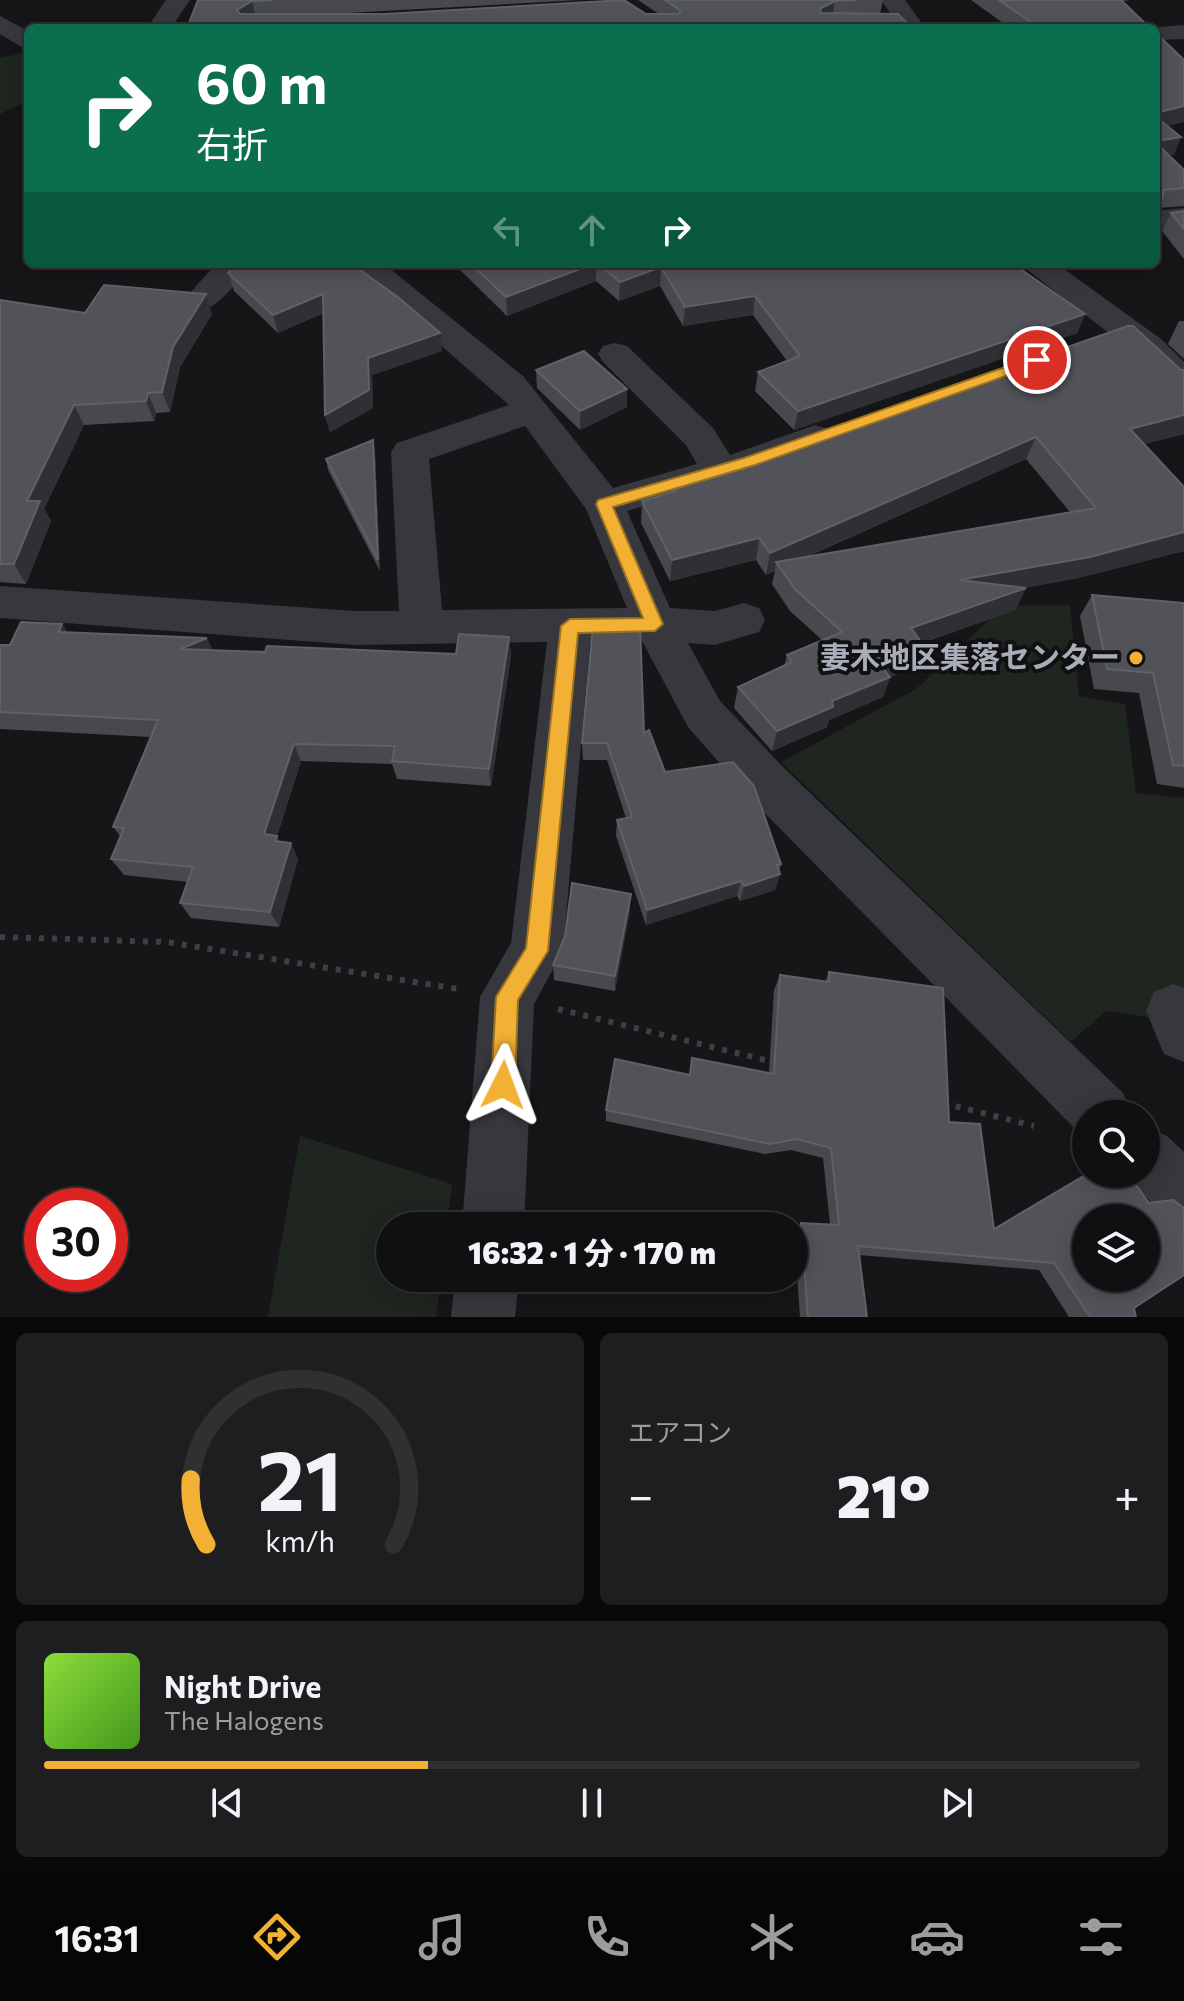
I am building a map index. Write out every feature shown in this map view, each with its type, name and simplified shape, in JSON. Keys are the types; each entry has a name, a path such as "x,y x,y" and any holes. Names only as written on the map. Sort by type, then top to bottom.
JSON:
{"street":[{"path":"162,24 178,0"},
{"path":"881,24 905,11"},
{"path":"0,23 24,40"},
{"path":"1160,33 1184,32"},
{"path":"1160,220 1184,217"},
{"path":"197,304 230,268"},
{"path":"373,268 510,384 604,504 655,624 704,714 767,783 1088,1100"},
{"path":"1042,268 1128,330 1184,382"},
{"path":"1083,345 1128,330"},
{"path":"615,354 700,437 720,470"},
{"path":"422,629 410,452 533,410"},
{"path":"604,504 720,470 846,427"},
{"path":"0,602 355,628 655,624 715,628 744,620"},
{"path":"494,1212 507,997 537,951 570,626"},
{"path":"1160,1170 1184,1193"},
{"path":"483,1317 486,1292"}],"shaded area":[{"path":"24,53 24,103 0,114 0,58"},
{"path":"1070,605 1079,696 1125,704 1136,793 1184,798 1184,1022 1106,1011 1071,1042 781,762 916,689 1004,606"},
{"path":"300,1136 452,1184 449,1212 376,1212 376,1292 439,1292 436,1317 268,1317"}],"building":[{"path":"198,0 272,0 252,1 237,10 240,14 384,14 624,0 646,14 678,14 681,11 665,0 856,0 835,1 821,8 820,13 898,14 908,24 189,24"},
{"path":"999,0 1121,0 1146,24 1033,24"},
{"path":"1160,37 1184,60 1184,106 1160,112"},
{"path":"1160,120 1181,137 1160,140"},
{"path":"1160,147 1184,170 1184,188 1164,190 1161,201"},
{"path":"1184,211 1184,229 1171,213"},
{"path":"232,268 358,268 440,333 368,358 369,390 325,415 323,294 273,315 228,273"},
{"path":"475,268 582,268 506,297"},
{"path":"603,268 658,268 620,282"},
{"path":"662,268 1019,268 1085,314 798,411 758,372 800,356 755,296 685,307"},
{"path":"104,285 206,294 173,347 162,392 148,393 146,401 74,405 27,501 40,501 14,564 0,564 0,300 85,313"},
{"path":"1133,326 1184,370 1184,415 1130,429 1184,487 1184,532 1090,557 959,580 1026,588 911,628 924,646 879,664 890,677 832,701 833,707 777,731 738,687 792,662 787,655 842,632 795,589 776,562 1096,508 1036,437 770,553 759,538 672,560 642,501 676,491 673,484 762,458 759,454"},
{"path":"584,351 627,389 580,411 536,370"},
{"path":"373,440 378,560 326,459"},
{"name":"妻木地区集落センター","path":"1092,595 1184,603 1184,766 1173,765 1153,673 1107,669"},
{"path":"21,622 62,624 59,632 207,638 180,649 265,652 267,646 456,654 459,634 509,637 489,769 392,761 395,746 294,744 264,834 277,836 275,841 291,843 270,912 180,903 193,867 111,859 124,828 113,827 158,720 0,712 0,647 10,645"},
{"path":"640,625 644,733 649,730 665,772 733,762 754,786 781,864 777,865 780,874 744,886 741,881 647,910 617,820 632,817 607,743 582,743 593,626"},
{"path":"572,883 631,894 615,976 553,965 565,936"},
{"path":"829,972 943,988 949,1122 980,1124 994,1229 1072,1183 1072,1188 1138,1188 1149,1203 1173,1200 1184,1208 1184,1275 1160,1291 1160,1204 1072,1204 1072,1290 1054,1263 858,1246 867,1317 808,1317 808,1223 839,1225 831,1148 797,1139 770,1144 606,1110 615,1059 690,1075 692,1058 774,1074 780,975 829,982"},
{"path":"1073,1292 1158,1292 1134,1308 1136,1317 1090,1317"}],"place":[{"name":"妻木地区集落センター","path":"1136,658"}],"route":[{"path":"503,1085 507,997 537,951 570,626 655,624 604,504 750,462 1037,360"}]}
